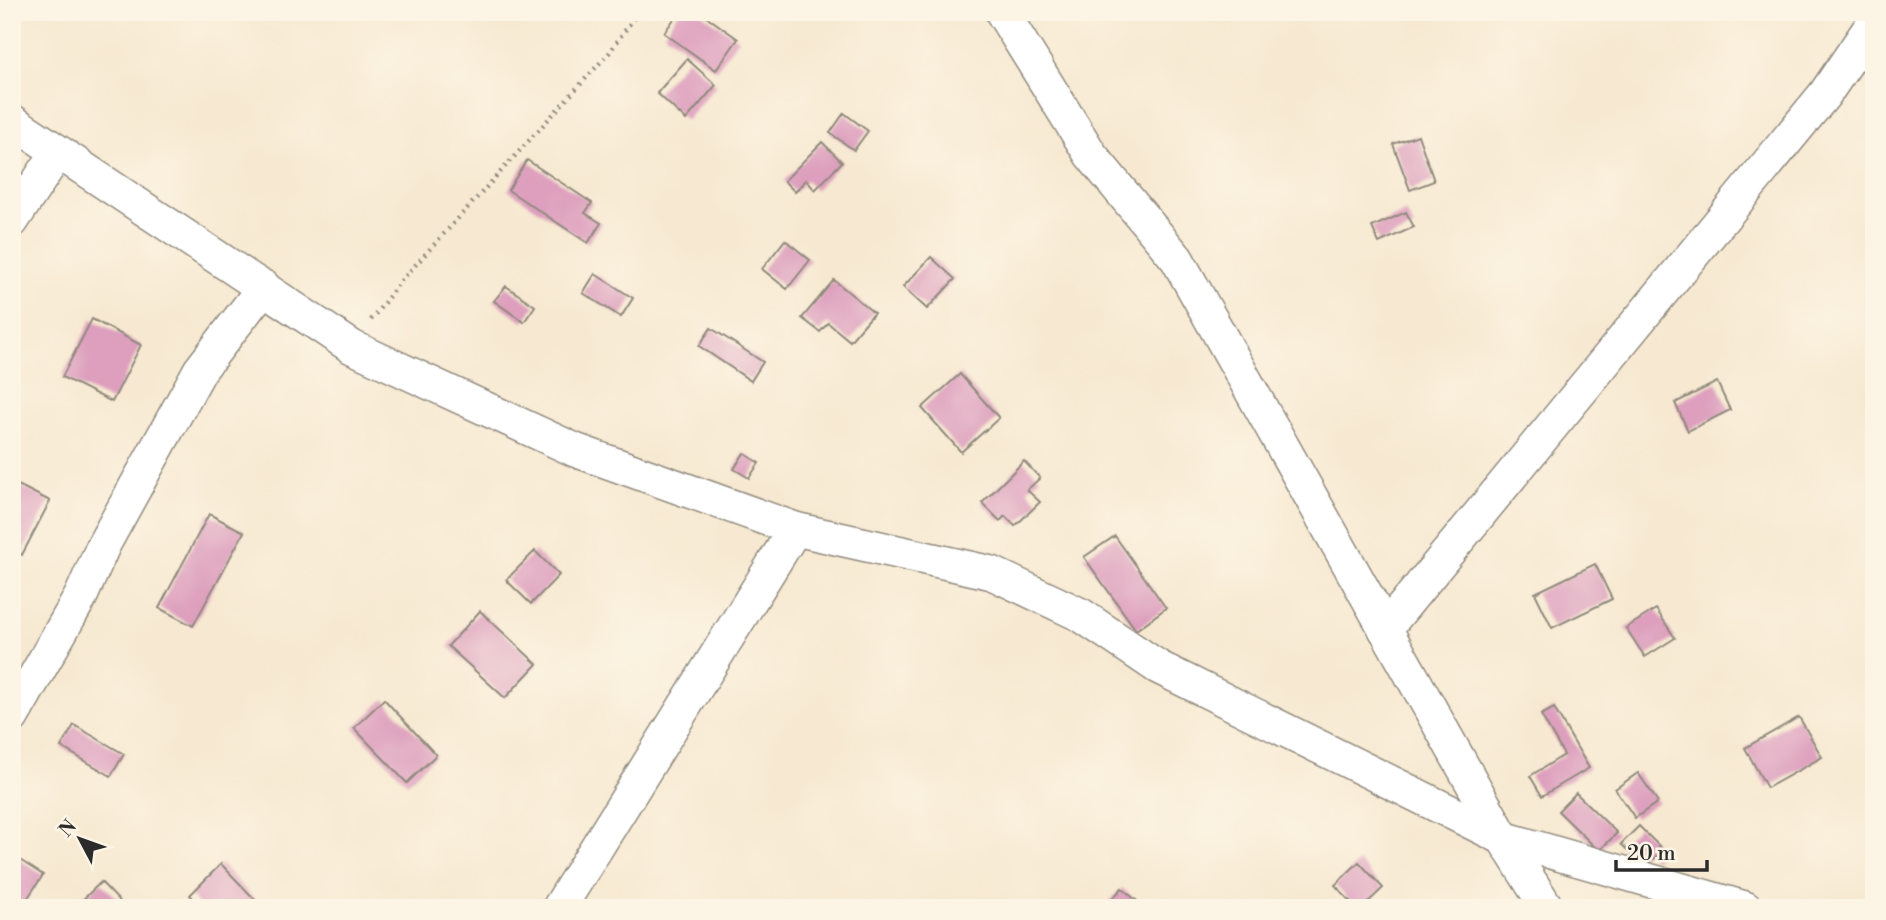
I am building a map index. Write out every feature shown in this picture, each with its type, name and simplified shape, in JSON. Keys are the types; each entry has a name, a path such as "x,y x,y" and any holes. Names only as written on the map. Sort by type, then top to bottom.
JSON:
{"street":[{"path":"1002,12 1091,155 1177,259 1503,838 1546,908"},
{"path":"1385,629 1825,94 1874,22"},
{"path":"12,121 352,346 575,450 795,529 992,573 1081,615 1158,667 1503,838 1745,908"},
{"path":"12,221 58,152"},
{"path":"12,717 80,596 104,544 200,370 264,287"},
{"path":"559,908 795,529"}],"path":[{"path":"352,346 399,283 609,53 638,12"}],"building":[{"path":"679,12 700,12 738,39 716,70 664,33"},
{"path":"687,59 716,85 686,120 657,93"},
{"path":"844,113 868,131 854,150 830,133"},
{"path":"1418,135 1434,181 1410,190 1393,144"},
{"path":"822,142 842,162 815,190 806,180 795,192 784,181"},
{"path":"527,160 592,203 585,213 601,223 588,243 508,190"},
{"path":"1406,212 1414,227 1379,243 1372,227"},
{"path":"785,240 810,260 787,289 762,269"},
{"path":"931,257 955,279 927,309 903,287"},
{"path":"595,274 633,298 621,317 583,293"},
{"path":"834,280 874,313 850,341 828,323 820,332 802,318"},
{"path":"506,286 535,306 524,322 494,301"},
{"path":"92,319 141,345 112,402 62,377"},
{"path":"711,328 763,362 751,381 699,346"},
{"path":"960,374 999,418 961,452 922,408"},
{"path":"1717,382 1730,410 1688,431 1675,403"},
{"path":"744,453 759,463 749,478 734,469"},
{"path":"1024,461 1040,478 1027,490 1040,502 1015,526 1005,516 1000,521 982,503"},
{"path":"12,482 50,501 22,555 12,550"},
{"path":"209,514 244,532 193,626 159,608"},
{"path":"1115,536 1166,608 1136,630 1084,557"},
{"path":"535,551 559,575 531,604 506,580"},
{"path":"1595,564 1612,599 1552,628 1535,593"},
{"path":"1656,609 1675,638 1645,657 1626,628"},
{"path":"480,611 537,664 505,698 448,646"},
{"path":"384,699 436,755 407,783 354,728"},
{"path":"1554,708 1589,768 1542,796 1530,776 1564,755 1541,715"},
{"path":"1799,717 1822,757 1767,788 1745,748"},
{"path":"74,725 124,754 111,776 61,747"},
{"path":"1638,773 1658,802 1635,818 1615,789"},
{"path":"1576,793 1617,833 1599,851 1558,811"},
{"path":"1639,826 1663,850 1654,859 1646,850 1637,859 1621,844"},
{"path":"12,855 43,875 21,908 12,908"},
{"path":"1359,862 1383,888 1362,908 1356,908 1335,885"},
{"path":"221,864 263,908 202,908 190,895"},
{"path":"101,882 126,908 74,908"},
{"path":"1122,888 1145,908 1104,908"}]}
